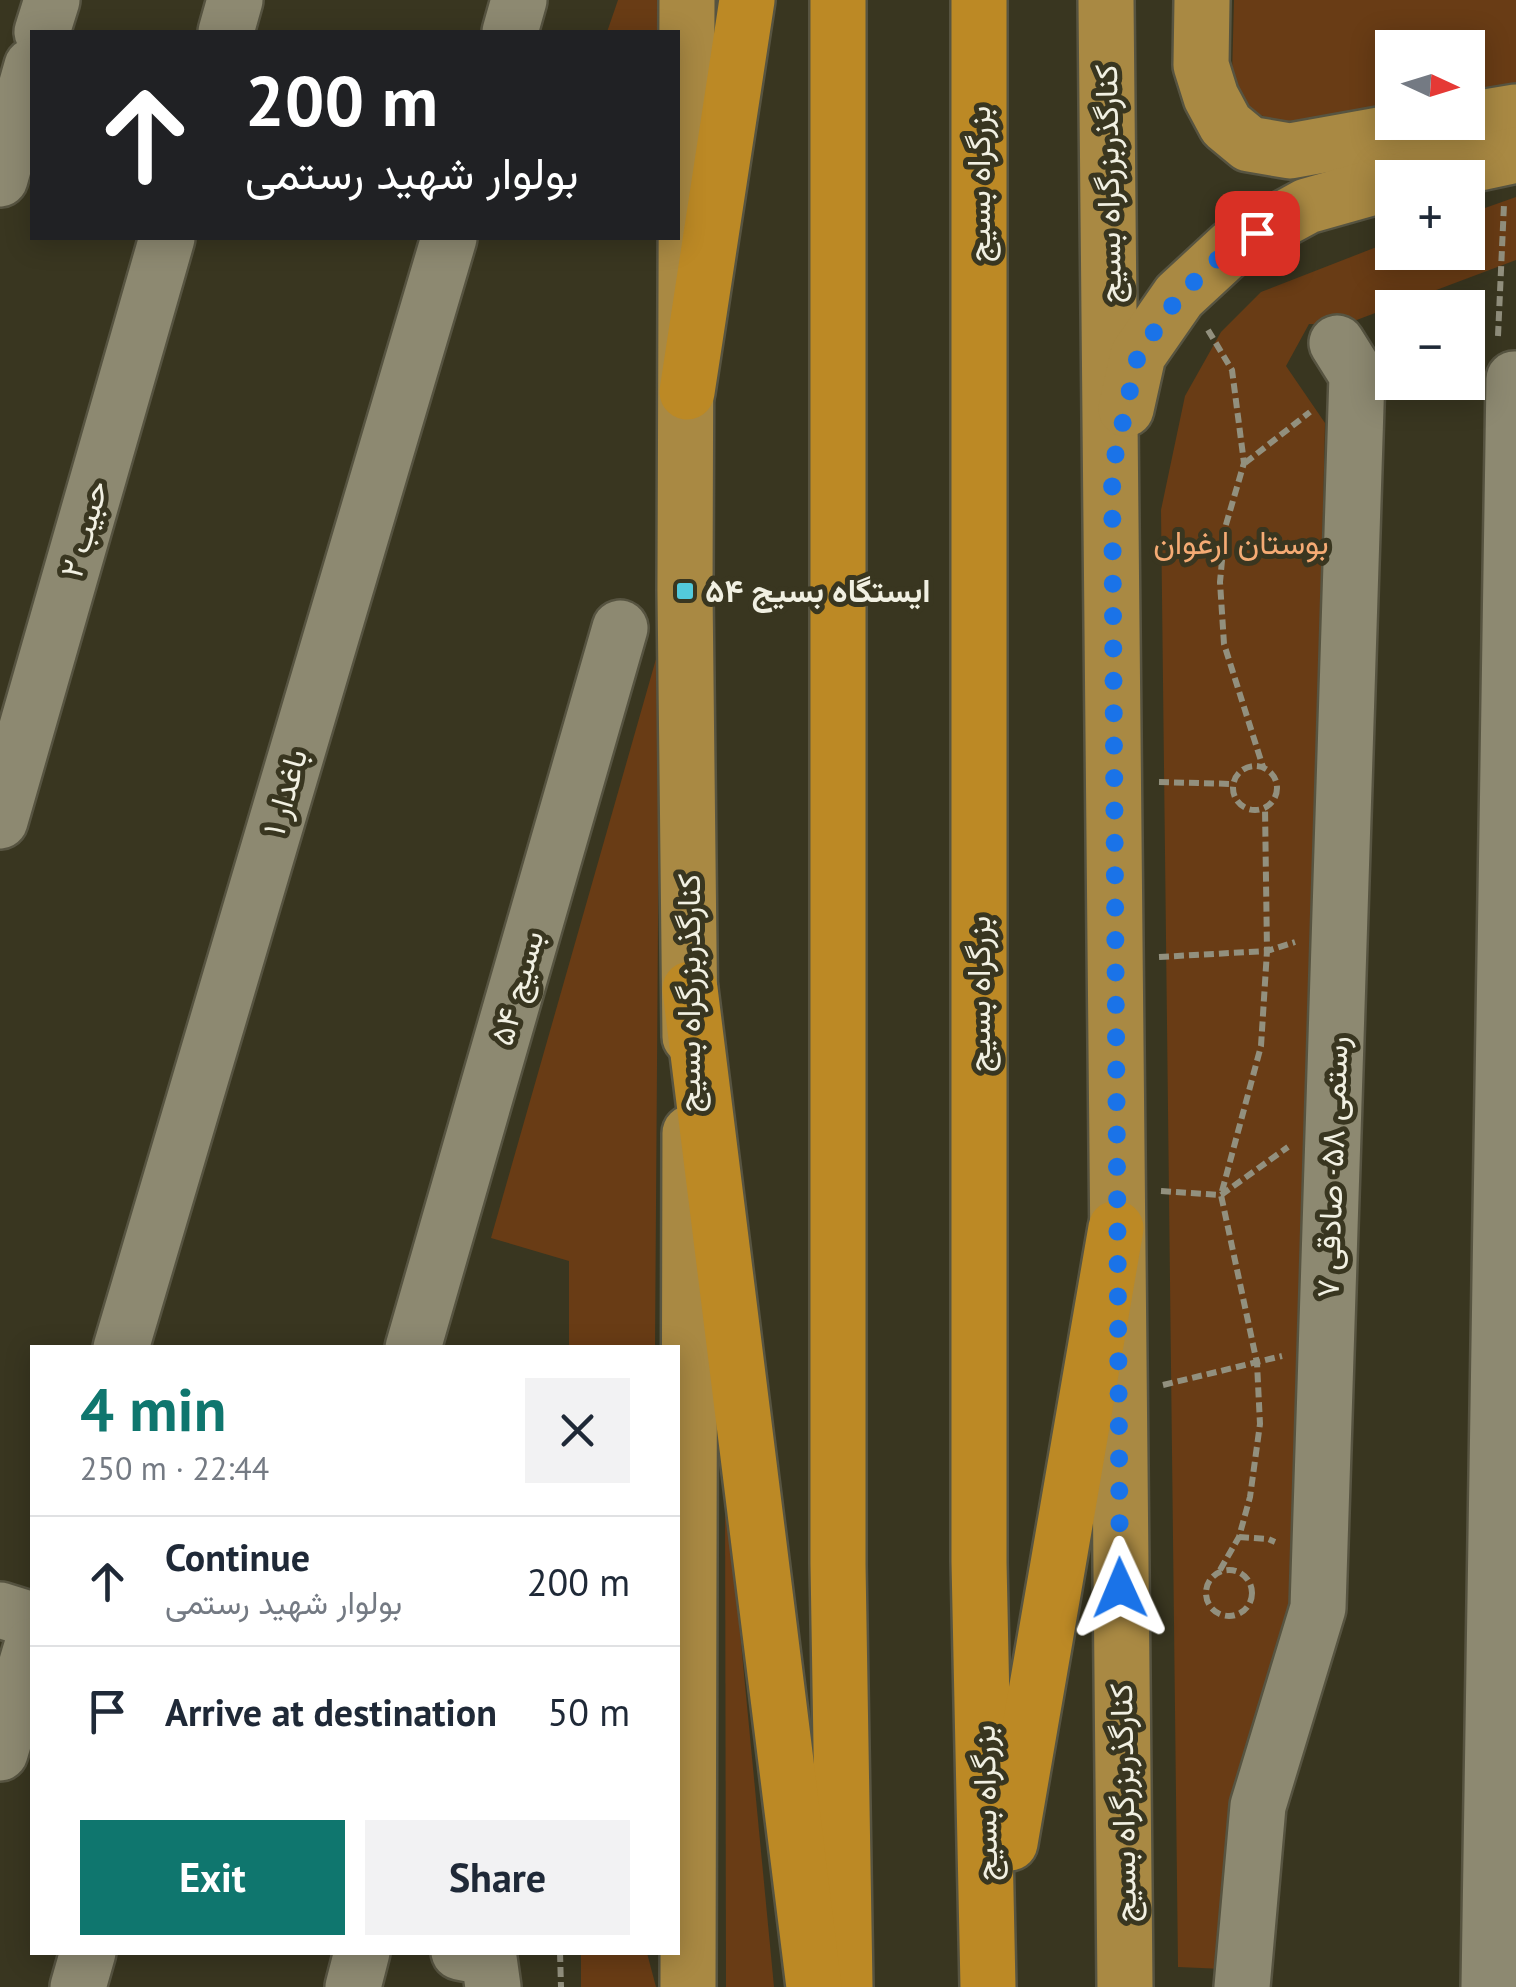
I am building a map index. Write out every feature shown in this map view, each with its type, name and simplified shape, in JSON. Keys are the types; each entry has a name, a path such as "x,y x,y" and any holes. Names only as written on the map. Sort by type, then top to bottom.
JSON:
{"highway":[{"path":"687,392 747,0"},
{"path":"838,0 838,1544 844,1987"},
{"name":"بزرگراه بسیج","path":"979,0 979,1562 988,1978"},
{"path":"690,990 814,1987"},
{"path":"988,1978 1130,1209"}],"main road":[{"name":"کنارگذربزرگراه بسیج","path":"686,1961 682,1771 690,990 685,591 687,0"},
{"name":"کنارگذربزرگراه بسیج","path":"1106,0 1112,470 1130,1209 1125,1987"},
{"path":"1202,0 1201,65 1211,97 1226,125 1249,144 1290,151 1375,136"},
{"path":"1485,117 1516,112"},
{"path":"1485,177 1510,177"},
{"path":"1112,470 1138,355 1179,296 1232,246 1308,206 1375,187"}],"street":[{"path":"43,30 52,0"},
{"path":"227,30 235,0"},
{"path":"511,30 519,0"},
{"path":"0,178 30,73"},
{"name":"حبیب ۲","path":"0,821 166,240"},
{"name":"باغدار ۱","path":"122,1345 448,240"},
{"name":"رستمی ۵۸- صادقی ۷","path":"1242,1987 1258,1806 1318,1608 1340,928 1347,359"},
{"path":"1489,1987 1515,379"},
{"name":"بسیج ۵۴","path":"414,1345 620,628"},
{"path":"0,1610 30,1619"},
{"path":"0,1753 30,1653"},
{"path":"78,1987 87,1955"},
{"path":"353,1987 361,1955"},
{"path":"474,1955 489,1958 493,1987"}],"path":[{"path":"1510,177 1497,346 1515,379"},
{"path":"1179,296 1203,322 1232,370 1244,464 1225,528 1220,582 1224,644 1263,767 1273,775 1277,788 1276,796 1265,808 1253,810 1235,796 1233,784 1239,772 1250,766 1263,767"},
{"path":"1244,464 1347,359"},
{"path":"1159,782 1233,784"},
{"path":"1220,1570 1241,1572 1252,1589 1251,1600 1238,1615 1217,1613 1205,1596 1206,1586 1240,1536 1260,1424 1257,1364 1221,1195 1260,1046 1267,951 1265,808"},
{"path":"1142,958 1267,951 1340,928"},
{"path":"1130,1209 1221,1195 1334,1114"},
{"path":"1147,1389 1257,1364 1326,1342"},
{"path":"560,1955 562,1987"}],"green space":[{"path":"618,0 660,0 660,30 608,30"},
{"path":"1234,0 1516,0 1516,88 1485,93 1485,30 1375,30 1375,111 1293,128 1253,112 1232,76"},
{"name":"بوستان ارغوان","path":"1516,197 1516,260 1436,290 1375,290 1375,313 1346,324 1309,324 1286,366 1325,423 1298,1613 1224,1969 1178,1967 1161,510 1185,396 1221,332 1261,292 1375,248 1375,270 1485,270 1485,208"},
{"path":"660,645 655,1345 569,1345 569,1261 491,1238"},
{"path":"725,1476 774,1987 726,1987"},
{"path":"581,1955 648,1955 656,1987 581,1987"}],"place":[{"name":"ایستگاه بسیج ۵۴","path":"685,591"}],"route":[{"path":"1120,1588 1112,470 1138,355 1179,296 1232,246 1257,233"}]}
